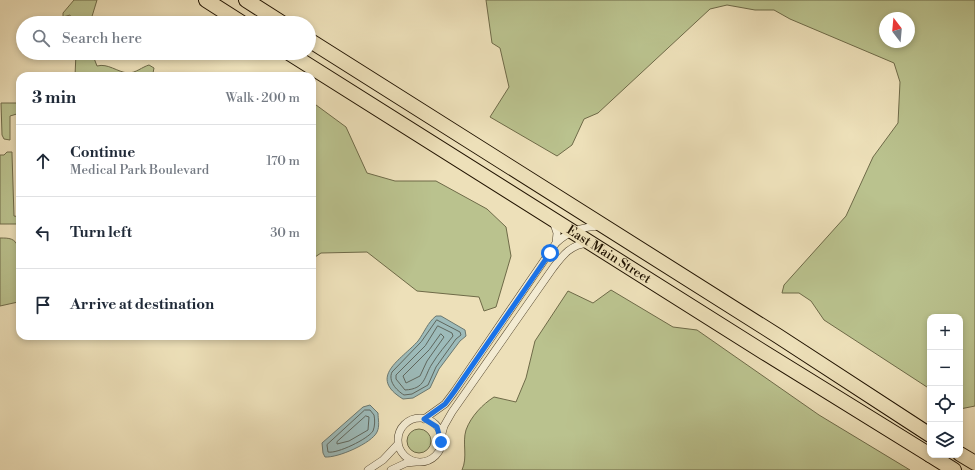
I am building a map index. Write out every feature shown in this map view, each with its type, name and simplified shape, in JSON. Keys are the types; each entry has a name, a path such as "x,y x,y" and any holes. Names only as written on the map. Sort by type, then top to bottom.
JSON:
{"highway":[{"path":"206,0 231,16"},
{"path":"246,0 271,16"},
{"name":"East Main Street","path":"316,44 927,433"},
{"name":"East Main Street","path":"301,60 590,243 927,453"},
{"path":"963,456 975,463"},
{"name":"East Main Street","path":"935,458 954,470"}],"street":[{"path":"553,219 557,233 556,243"},
{"path":"416,462 406,458 398,444 399,434 404,425 413,420 424,419 445,404 556,243 572,231 587,227 603,226"},
{"path":"391,470 406,464 426,461 435,456 440,447 444,426 452,412 562,256 574,246 590,243"},
{"path":"424,419 437,427 441,437"},
{"path":"368,470 383,460 398,444"}],"green space":[{"path":"74,0 97,0 92,16 63,16 63,13"},
{"path":"486,0 975,0 975,406 963,408 963,314 927,314 927,387 824,320 811,301 799,293 782,293 784,285 846,216 873,157 898,123 900,82 894,63 790,19 774,10 755,10 727,5 710,9 598,113 584,119 572,145 557,156 490,117 509,87 500,48 492,43"},
{"path":"76,60 95,60 97,66 101,65 124,72 75,72"},
{"path":"149,65 154,68 153,72 134,72"},
{"path":"1,103 16,103 16,114 10,116 10,140 4,139 2,135"},
{"path":"316,105 346,127 367,173 395,181 436,181 487,209 506,227 511,256 496,307 484,311 479,297 417,291 367,252 321,253 316,256"},
{"path":"7,152 12,152 14,216 16,216 16,224 0,224 0,155 4,155"},
{"path":"0,238 6,238 11,239 16,244 16,302 0,306"},
{"path":"611,290 673,327 697,330 819,415 910,470 462,470 465,460 465,435 468,425 474,415 494,397 516,402 526,378 535,341 568,291 593,303"},
{"path":"419,429 424,430 430,436 430,446 424,452 419,453 414,452 408,446 407,441 408,436 414,430"}],"water":[{"path":"436,316 441,316 465,330 466,336 460,341 439,369 430,388 413,398 403,399 393,391 388,383 387,376 396,362 418,341 428,324"},
{"path":"370,405 378,413 379,422 377,432 374,436 369,441 354,449 331,457 325,457 322,443 363,407"}],"route":[{"path":"441,442 440,432 437,427 424,419 445,404 550,253"}]}
